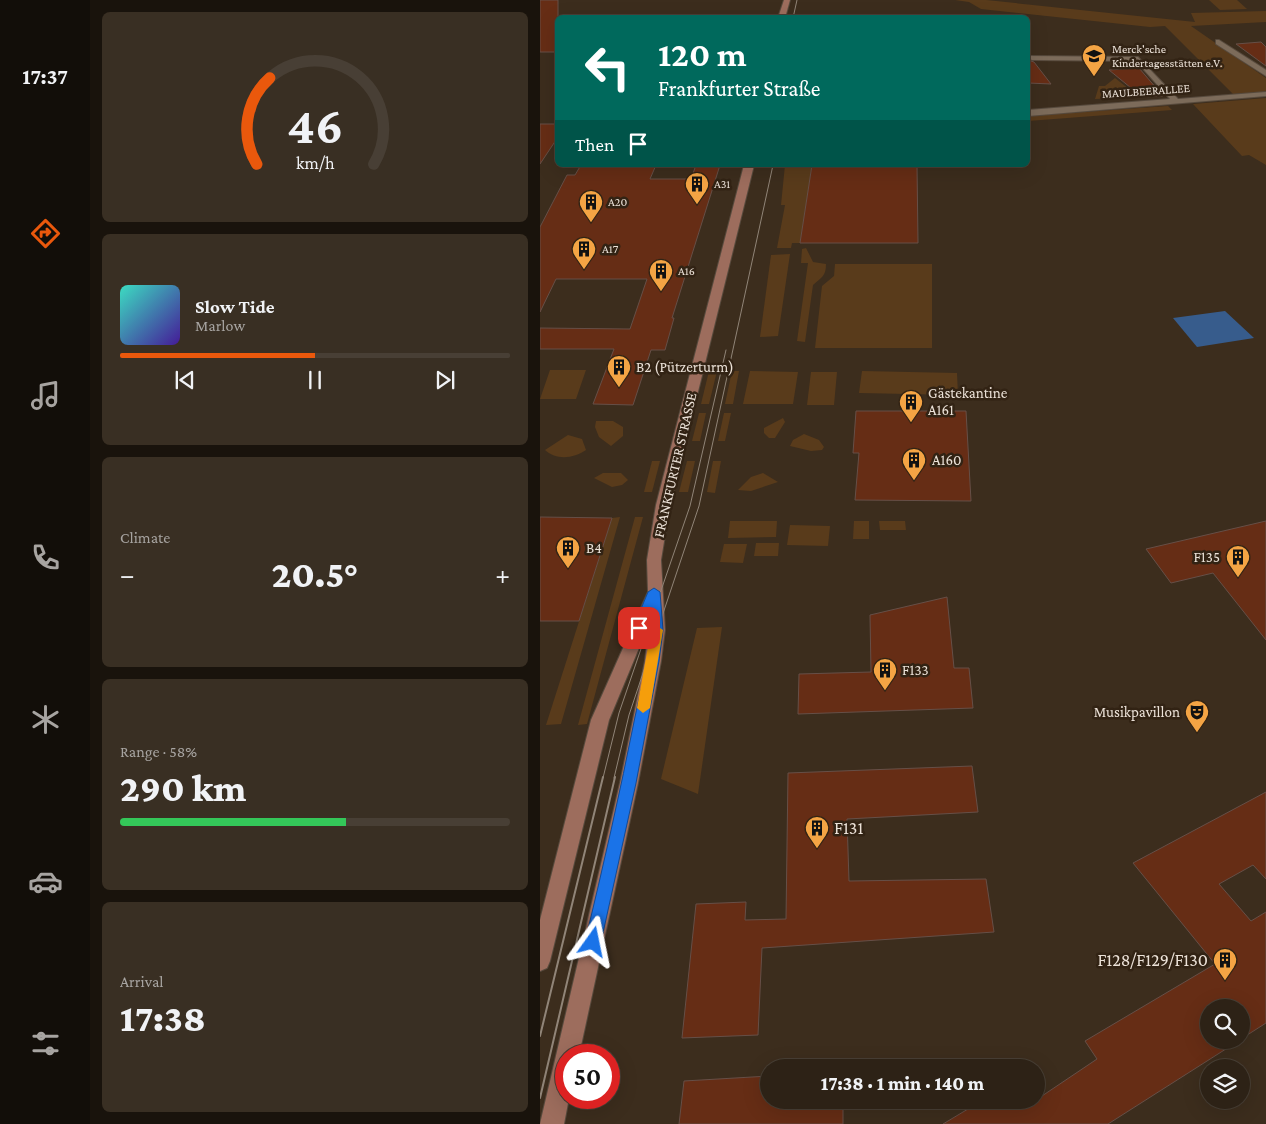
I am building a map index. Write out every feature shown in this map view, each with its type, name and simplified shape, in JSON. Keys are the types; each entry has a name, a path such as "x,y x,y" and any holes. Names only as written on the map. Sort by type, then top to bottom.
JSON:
{"main road":[{"path":"782,15 787,0"},
{"name":"FRANKFURTER STRASSE","path":"570,1044 629,783 653,661 657,630 654,560 663,506 748,167"},
{"name":"FRANKFURTER STRASSE","path":"540,961 600,720 654,592"},
{"path":"552,1124 555,1109"}],"street":[{"path":"1219,42 1266,74"},
{"path":"1032,58 1138,59 1176,102"},
{"name":"MAULBEERALLEE","path":"1030,113 1266,94"}],"shaded area":[{"path":"955,0 986,0 1195,22 1191,13 1266,11 1266,22 1191,26 1266,78 1266,92 1233,94 1165,26 1150,27 981,9 969,2"},
{"path":"1209,0 1237,0 1247,9 1220,10"},
{"path":"1115,78 1139,97 1095,99 1099,86 1105,86"},
{"path":"1266,98 1266,165 1249,155 1242,156 1193,104"},
{"path":"1168,106 1172,110 1030,121 1030,116"},
{"path":"785,167 812,167 800,243 792,243 791,248 777,248 785,205 781,205"},
{"path":"806,248 813,262 826,264 826,268 821,278 813,285 805,342 797,341 808,263 801,263 802,249"},
{"path":"790,254 778,336 760,337 771,255"},
{"path":"835,264 932,264 932,348 815,348 822,286 834,276"},
{"path":"550,370 586,370 576,399 540,399"},
{"path":"709,371 717,371 709,404 701,404"},
{"path":"732,371 739,371 733,404 725,404"},
{"path":"750,371 798,372 793,404 743,404"},
{"path":"862,371 957,373 958,395 859,393"},
{"path":"811,372 837,372 834,405 807,405"},
{"path":"699,413 706,413 700,441 692,441"},
{"path":"724,413 731,413 725,441 718,441"},
{"path":"783,418 785,422 775,438 769,438 764,433 764,428"},
{"path":"596,421 613,421 623,427 623,436 611,446 599,437 595,427"},
{"path":"804,434 819,440 824,447 822,450 811,451 790,446 793,440"},
{"path":"568,435 582,439 586,450 576,455 560,457 545,450"},
{"path":"652,461 660,461 652,492 644,492"},
{"path":"687,461 695,461 688,492 679,492"},
{"path":"713,461 721,461 715,493 707,492"},
{"path":"603,473 621,473 628,480 622,485 612,487 594,478"},
{"path":"763,473 778,482 751,491 738,490 751,477"},
{"path":"620,517 561,724 546,725 612,518"},
{"path":"635,517 643,517 587,724 578,725"},
{"path":"730,521 777,521 776,537 728,538"},
{"path":"854,521 869,521 869,539 853,539"},
{"path":"879,521 905,521 906,530 880,530"},
{"path":"790,525 830,526 828,546 787,545"},
{"path":"756,543 779,543 778,556 754,556"},
{"path":"724,544 747,544 743,563 720,562"},
{"path":"722,627 698,794 661,779 697,628"}],"water":[{"path":"1225,311 1254,338 1197,347 1173,318"}],"building":[{"path":"540,0 558,0 558,15 555,15 555,52 540,52"},
{"path":"1261,42 1266,47 1266,66 1236,44"},
{"path":"1030,61 1034,62 1051,84 1030,83"},
{"path":"1139,68 1163,96 1142,97 1109,70"},
{"path":"540,124 555,124 555,142 540,164"},
{"path":"580,167 655,167 650,179 691,179 695,167 719,167 672,318 674,318 665,350 651,350 633,405 593,404 614,349 540,349 540,328 630,329 647,279 556,279 540,312 540,227 567,175 575,175"},
{"path":"812,167 917,167 918,243 800,243"},
{"path":"856,411 966,411 971,501 855,500 859,453 853,453"},
{"name":"B4","path":"540,517 612,518 579,621 540,621"},
{"name":"F135","path":"1266,521 1266,640 1213,573 1171,583 1146,549"},
{"path":"947,597 954,668 969,668 973,708 798,714 799,674 871,672 870,615"},
{"name":"F131","path":"972,766 978,812 847,819 849,881 986,879 994,932 762,948 758,1035 682,1038 696,904 746,902 745,920 786,919 788,773"},
{"name":"F128/F129/F130","path":"1266,792 1266,879 1253,865 1219,884 1251,921 1266,912 1266,1023 1250,1033 1250,999 1200,999 1200,1049 1226,1049 1210,1059 1200,1059 1200,1065 1108,1124 943,1124 968,1109 1045,1109 1045,1094 1097,1059 1085,1041 1215,964 1133,863"},
{"path":"760,1077 760,1109 843,1109 843,1124 679,1124 684,1081"}],"tram line":[{"path":"794,15 797,0"},
{"path":"614,778 629,715 699,506 773,167"},
{"path":"603,778 619,713 690,506 726,350"},
{"path":"540,1036 603,777"},
{"path":"540,1098 615,777"}],"slow traffic":[{"path":"643,708 653,661 657,630"}],"place":[{"name":"Merck'sche Kindertagesstätten e.V.","path":"1094,77"},
{"name":"A31","path":"697,205"},
{"name":"A20","path":"591,223"},
{"name":"A17","path":"584,270"},
{"name":"A16","path":"661,292"},
{"name":"B2 (Pützerturm)","path":"619,388"},
{"name":"Gästekantine A161","path":"911,423"},
{"name":"A160","path":"914,481"},
{"name":"B4","path":"568,569"},
{"name":"F135","path":"1238,578"},
{"name":"F133","path":"885,691"},
{"name":"Musikpavillon","path":"1197,733"},
{"name":"F131","path":"817,849"},
{"name":"F128/F129/F130","path":"1225,981"}],"route":[{"path":"593,942 629,783 653,661 657,630 654,592 639,628"}]}
